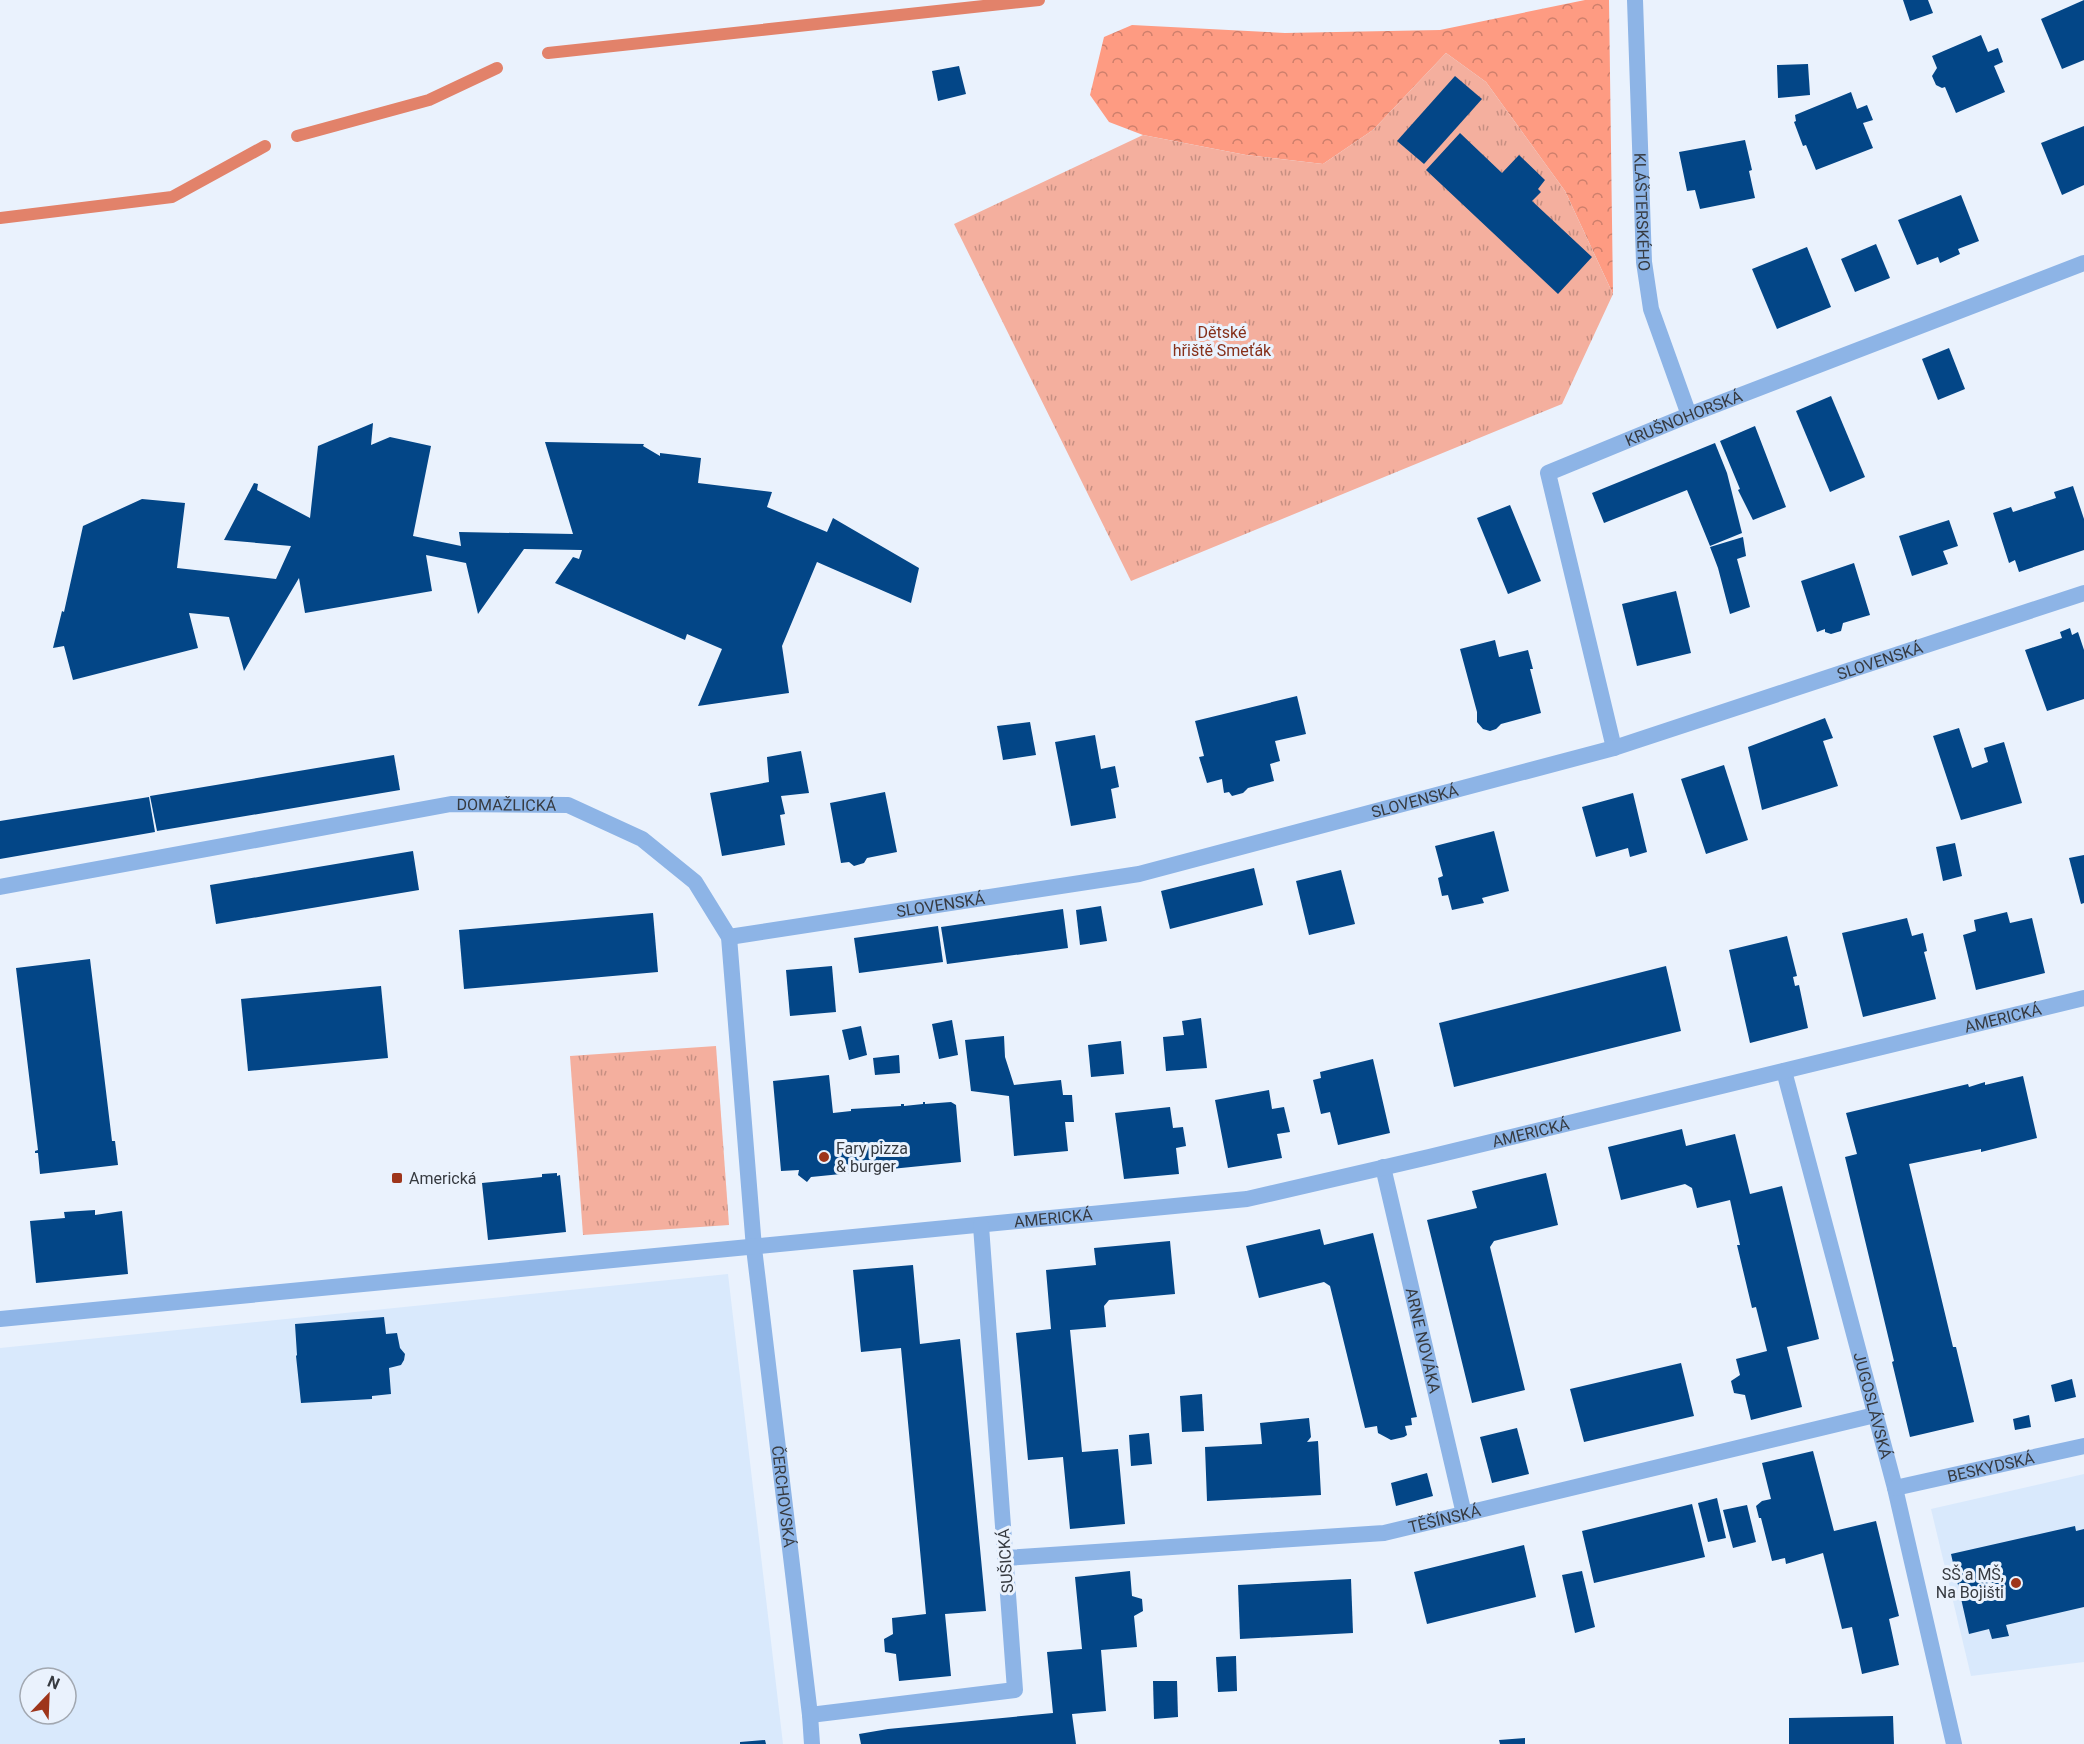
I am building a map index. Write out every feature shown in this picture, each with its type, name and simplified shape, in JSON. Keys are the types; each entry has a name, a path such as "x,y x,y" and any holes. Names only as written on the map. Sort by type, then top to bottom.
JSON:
{"street":[{"name":"KLÁŠTERSKÉHO","path":"1635,0 1644,262 1652,309 1689,415"},
{"name":"KRUŠNOHORSKÁ","path":"1614,748 1548,473 1689,415 2084,262"},
{"name":"SLOVENSKÁ","path":"729,937 1139,874 1614,748 2084,593"},
{"name":"DOMAŽLICKÁ","path":"0,887 451,804 568,805 642,839 694,882 729,937 754,1248"},
{"name":"AMERICKÁ","path":"0,1319 1247,1200 2084,998"},
{"name":"JUGOSLÁVSKÁ","path":"1785,1071 1895,1488 1954,1744"},
{"name":"ARNE NOVÁKA","path":"1383,1167 1464,1514"},
{"name":"SUŠICKÁ","path":"810,1715 1015,1690 981,1226"},
{"name":"ČERCHOVSKÁ","path":"754,1248 812,1744"},
{"name":"TĚŠÍNSKÁ","path":"1005,1558 1384,1533 1875,1414"},
{"name":"BESKYDSKÁ","path":"1895,1488 2084,1446"}],"shaded area":[{"path":"728,1274 783,1744 0,1744 0,1348"},
{"name":"SŠ a MŠ, Na Bojišti","path":"2084,1474 2084,1662 1971,1676 1931,1509"}],"green space":[{"path":"1585,0 1609,0 1613,294 1565,191 1486,82 1446,53 1373,130 1323,164 1246,155 1143,135 1109,122 1090,95 1104,37 1132,25 1285,33 1440,30"},
{"name":"Dětské hřiště Smeťák","path":"1446,53 1486,82 1565,191 1613,294 1562,404 1131,581 954,224 1143,135 1246,155 1323,164 1373,130"},
{"path":"716,1046 729,1225 583,1235 570,1056"}],"building":[{"path":"1903,0 1928,0 1933,13 1910,21"},
{"path":"2084,0 2084,60 2062,69 2041,19"},
{"path":"1981,35 1988,52 1998,48 2003,62 1994,66 2005,92 1956,113 1945,87 1936,85 1932,76 1937,68 1932,56"},
{"path":"1808,64 1810,95 1778,98 1777,65"},
{"path":"959,66 966,94 938,101 932,71"},
{"path":"1455,76 1482,99 1424,164 1397,141"},
{"path":"1851,92 1857,109 1867,105 1873,120 1863,123 1873,148 1816,170 1806,145 1803,146 1794,122 1796,121 1795,115"},
{"path":"2084,126 2084,185 2062,195 2041,143"},
{"path":"1460,133 1502,173 1519,155 1545,180 1538,189 1541,192 1532,201 1592,257 1558,294 1426,170"},
{"path":"1745,140 1752,170 1749,171 1755,198 1700,209 1695,190 1687,191 1679,152"},
{"path":"1961,195 1979,241 1958,249 1960,254 1940,263 1938,257 1917,265 1898,220"},
{"path":"1876,244 1890,278 1855,292 1841,259"},
{"path":"1807,247 1831,307 1777,329 1752,269"},
{"path":"1949,348 1965,389 1938,400 1922,359"},
{"path":"1831,396 1865,477 1830,492 1796,411"},
{"path":"373,423 371,445 390,437 431,446 413,536 461,546 459,532 573,534 545,442 644,444 643,446 660,456 660,453 701,458 698,483 772,492 767,507 827,532 833,518 919,568 911,603 817,562 782,646 789,693 698,706 722,649 687,634 685,640 555,583 573,557 579,559 582,550 524,549 478,614 466,563 426,555 432,591 305,613 299,578 244,671 229,617 189,613 198,648 73,680 64,646 53,648 62,611 64,612 83,526 142,499 185,503 177,568 276,579 291,546 224,540 254,483 258,484 257,490 310,518 318,446"},
{"path":"1755,426 1786,507 1753,520 1738,490 1740,489 1720,441"},
{"path":"1715,443 1727,473 1742,533 1710,546 1687,490 1604,523 1592,493"},
{"path":"2073,486 2084,519 2084,550 2019,572 2015,560 2009,563 1993,513 2011,507 2013,512 2056,498 2054,492"},
{"path":"1510,505 1541,581 1508,594 1477,518"},
{"path":"1949,520 1958,546 1943,551 1948,564 1912,576 1899,536"},
{"path":"1743,537 1746,556 1737,559 1750,607 1730,614 1710,547"},
{"path":"1854,563 1870,615 1843,623 1841,631 1831,634 1825,632 1825,629 1817,632 1801,581"},
{"path":"1676,591 1691,653 1637,666 1622,604"},
{"path":"2070,628 2072,635 2078,632 2084,650 2084,699 2047,711 2025,650 2062,638 2060,632"},
{"path":"1495,640 1499,657 1528,650 1533,669 1530,669 1541,713 1501,724 1490,731 1483,729 1477,722 1477,712 1460,649"},
{"path":"1297,696 1306,734 1275,741 1280,761 1270,764 1274,781 1248,788 1243,793 1232,796 1229,792 1224,793 1222,779 1207,783 1199,757 1204,756 1195,721"},
{"path":"1825,718 1833,738 1823,741 1838,786 1762,810 1748,747"},
{"path":"1030,722 1036,755 1003,760 997,726"},
{"path":"1959,728 1972,768 1988,762 1984,748 2004,742 2022,803 1961,820 1933,736"},
{"path":"1095,735 1101,769 1115,766 1119,787 1111,789 1116,818 1071,826 1055,742"},
{"path":"801,751 809,793 781,796 785,814 780,815 785,845 722,856 710,793 769,782 767,757"},
{"path":"394,755 400,790 157,831 150,796"},
{"path":"1724,765 1748,840 1706,854 1681,779"},
{"path":"885,792 897,852 867,858 864,863 854,866 849,862 841,863 830,803"},
{"path":"1633,793 1647,852 1630,857 1628,848 1596,857 1582,807"},
{"path":"149,797 155,832 0,859 0,821"},
{"path":"1494,831 1509,891 1482,898 1484,903 1452,910 1448,895 1442,896 1438,878 1443,876 1435,846"},
{"path":"1955,843 1962,876 1943,881 1936,847"},
{"path":"413,851 419,890 216,924 210,885"},
{"path":"2084,855 2084,903 2081,904 2069,858"},
{"path":"1254,868 1263,905 1170,929 1161,891"},
{"path":"1341,870 1355,924 1309,935 1296,881"},
{"path":"1101,906 1107,941 1080,945 1076,910"},
{"path":"1063,909 1068,948 947,964 941,927"},
{"path":"2007,912 2010,923 2032,918 2045,973 1976,990 1963,935 1976,931 1974,920"},
{"path":"653,913 658,972 464,989 459,930"},
{"path":"1907,918 1912,936 1923,933 1927,951 1924,952 1936,999 1863,1017 1842,933"},
{"path":"938,926 943,962 859,973 854,938"},
{"path":"1787,936 1797,976 1793,977 1795,986 1799,985 1808,1028 1750,1043 1729,950"},
{"path":"90,959 112,1141 115,1141 118,1165 40,1174 38,1153 35,1153 38,1150 16,968"},
{"path":"832,966 836,1012 790,1016 786,970"},
{"path":"1666,966 1681,1031 1454,1087 1439,1023"},
{"path":"381,986 388,1058 248,1071 241,999"},
{"path":"1201,1018 1207,1068 1166,1071 1163,1037 1184,1035 1182,1021"},
{"path":"952,1020 958,1055 939,1059 932,1024"},
{"path":"861,1026 867,1055 849,1060 842,1030"},
{"path":"1004,1036 1005,1057 1014,1085 1061,1080 1063,1095 1072,1095 1074,1122 1065,1122 1068,1151 1014,1156 1009,1096 971,1091 965,1040"},
{"path":"1121,1041 1124,1074 1091,1077 1088,1045"},
{"path":"899,1055 900,1073 875,1075 873,1058"},
{"path":"1373,1059 1390,1133 1338,1145 1330,1112 1321,1114 1313,1080 1321,1078 1320,1072"},
{"path":"829,1075 833,1113 851,1111 851,1109 901,1106 901,1104 904,1106 923,1104 923,1102 925,1104 951,1102 956,1105 961,1162 811,1177 807,1182 798,1175 799,1170 781,1171 773,1081"},
{"path":"2023,1076 2037,1138 1981,1152 1981,1149 1909,1164 1953,1347 1956,1347 1974,1422 1910,1437 1845,1157 1857,1154 1846,1113 1968,1084 1969,1087 1985,1082 1985,1085"},
{"path":"1269,1090 1272,1109 1284,1107 1290,1132 1277,1134 1282,1158 1228,1168 1215,1100"},
{"path":"1170,1107 1173,1128 1183,1127 1186,1146 1176,1148 1179,1174 1124,1179 1115,1113"},
{"path":"1682,1129 1686,1146 1735,1134 1750,1194 1782,1186 1819,1339 1787,1347 1802,1407 1751,1420 1745,1395 1734,1393 1731,1381 1740,1375 1736,1359 1767,1351 1756,1307 1752,1308 1737,1245 1740,1245 1730,1200 1697,1208 1692,1188 1685,1184 1621,1200 1608,1147"},
{"path":"557,1173 557,1176 560,1175 566,1232 488,1240 482,1183 542,1177 542,1174"},
{"path":"1546,1173 1558,1225 1494,1241 1490,1247 1525,1390 1472,1403 1427,1220 1477,1208 1472,1191"},
{"path":"95,1210 95,1215 122,1211 128,1274 36,1283 30,1221 65,1218 64,1212"},
{"path":"1320,1229 1324,1245 1373,1233 1417,1417 1411,1418 1412,1425 1405,1426 1407,1435 1404,1437 1391,1440 1378,1433 1377,1426 1365,1428 1330,1286 1324,1282 1259,1298 1246,1246"},
{"path":"1170,1241 1175,1294 1109,1300 1104,1306 1106,1327 1070,1330 1082,1452 1118,1449 1125,1524 1070,1529 1063,1457 1028,1460 1016,1333 1051,1329 1046,1270 1096,1265 1094,1248"},
{"path":"913,1265 920,1344 960,1339 986,1611 945,1614 951,1676 899,1681 896,1654 885,1652 884,1639 893,1634 892,1618 926,1614 901,1348 861,1352 853,1270"},
{"path":"384,1317 386,1334 397,1333 400,1348 405,1354 401,1365 389,1368 391,1394 372,1396 372,1399 301,1403 295,1324"},
{"path":"1681,1363 1694,1416 1584,1442 1570,1389"},
{"path":"2072,1379 2076,1397 2055,1402 2051,1385"},
{"path":"1202,1394 1204,1431 1182,1432 1180,1396"},
{"path":"2029,1415 2031,1427 2015,1430 2013,1419"},
{"path":"1309,1418 1311,1437 1307,1442 1318,1441 1321,1495 1207,1501 1205,1447 1262,1444 1260,1423"},
{"path":"1517,1428 1529,1474 1492,1483 1480,1437"},
{"path":"1149,1433 1152,1464 1131,1466 1129,1435"},
{"path":"1813,1451 1834,1531 1876,1521 1899,1616 1889,1619 1899,1665 1862,1674 1852,1627 1842,1629 1823,1553 1786,1564 1785,1558 1772,1561 1756,1506 1762,1501 1771,1499 1762,1463"},
{"path":"1427,1473 1433,1496 1396,1506 1391,1483"},
{"path":"1717,1498 1726,1538 1708,1542 1698,1503"},
{"path":"1692,1504 1705,1557 1594,1583 1582,1531"},
{"path":"1747,1505 1756,1542 1733,1548 1723,1510"},
{"path":"2075,1526 2076,1531 2084,1529 2084,1607 2006,1625 2009,1636 1992,1639 1989,1629 1969,1634 1951,1554"},
{"path":"1524,1545 1536,1597 1427,1624 1414,1572"},
{"path":"1130,1571 1132,1596 1142,1599 1143,1611 1134,1616 1137,1647 1101,1650 1106,1711 1072,1714 1076,1744 861,1744 859,1734 888,1729 1053,1713 1047,1652 1082,1649 1075,1577"},
{"path":"1582,1571 1595,1627 1575,1633 1562,1575"},
{"path":"1351,1579 1353,1633 1240,1639 1238,1585"},
{"path":"1236,1656 1237,1691 1218,1692 1216,1657"},
{"path":"1153,1681 1177,1681 1178,1717 1154,1719"},
{"path":"1893,1716 1894,1744 1789,1744 1789,1718"},
{"path":"1525,1738 1525,1744 1500,1744 1499,1740"},
{"path":"765,1740 766,1744 740,1744 740,1742"}],"waterway":[{"path":"548,53 1039,0"},
{"path":"297,136 429,100 497,68"},
{"path":"0,218 172,197 265,146"}],"place":[{"name":"Fary pizza & burger","path":"824,1157"},
{"name":"Americká","path":"397,1178"},
{"name":"SŠ a MŠ, Na Bojišti","path":"2016,1583"}]}
